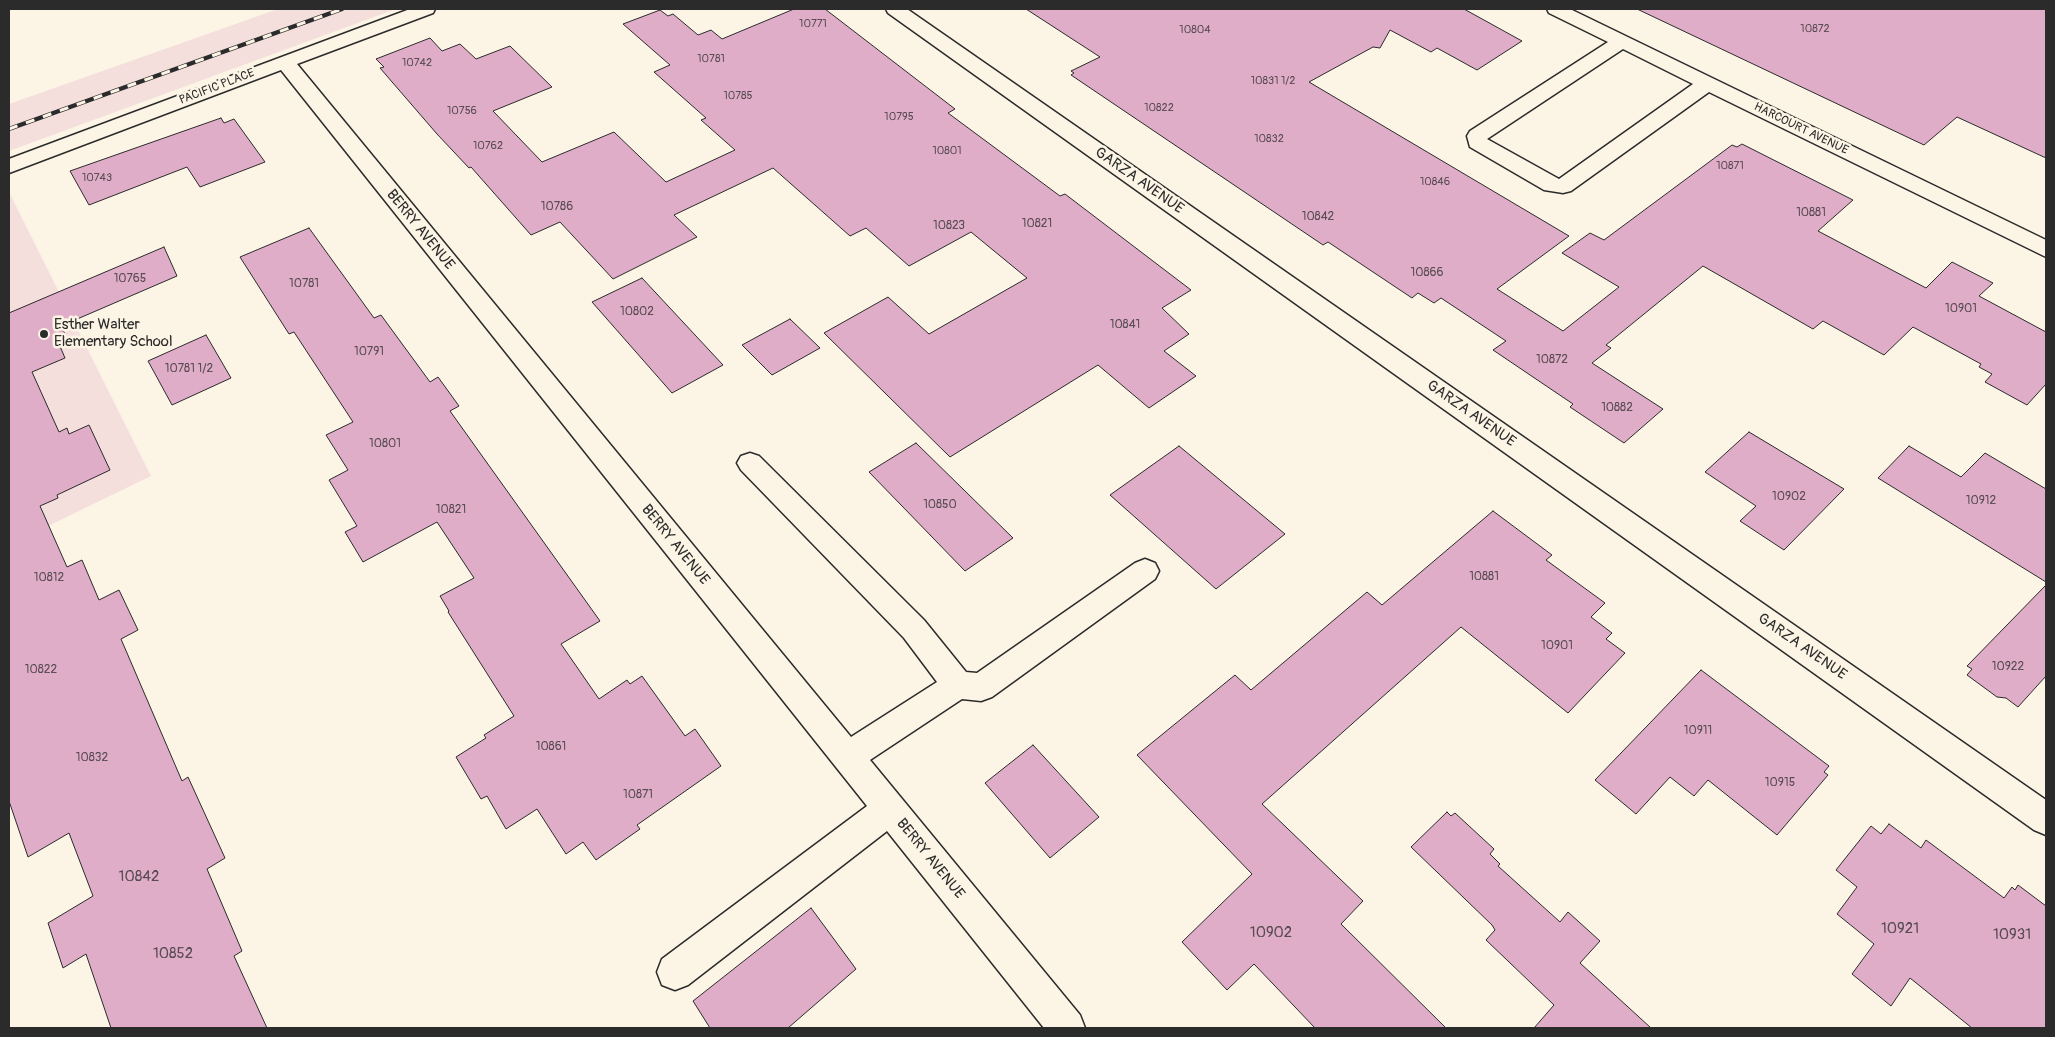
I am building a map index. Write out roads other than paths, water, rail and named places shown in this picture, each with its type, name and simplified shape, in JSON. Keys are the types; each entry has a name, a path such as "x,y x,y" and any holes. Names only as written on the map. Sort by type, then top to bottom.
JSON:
{"street":[{"name":"PACIFIC PLACE","path":"9,166 426,9"},
{"name":"GARZA AVENUE","path":"895,9 2046,819"},
{"name":"HARCOURT AVENUE","path":"1556,9 2046,250"},
{"path":"1623,41 1477,136 1477,142 1552,184 1563,186 1708,83"},
{"name":"BERRY AVENUE","path":"284,61 1067,1028"},
{"path":"750,462 914,629 958,686"},
{"path":"848,758 958,686 981,687 1145,571"},
{"path":"675,972 889,809"}],"railway":[{"path":"9,129 342,9"}],"place":[{"name":"Esther Walter Elementary School","path":"44,334"}]}
